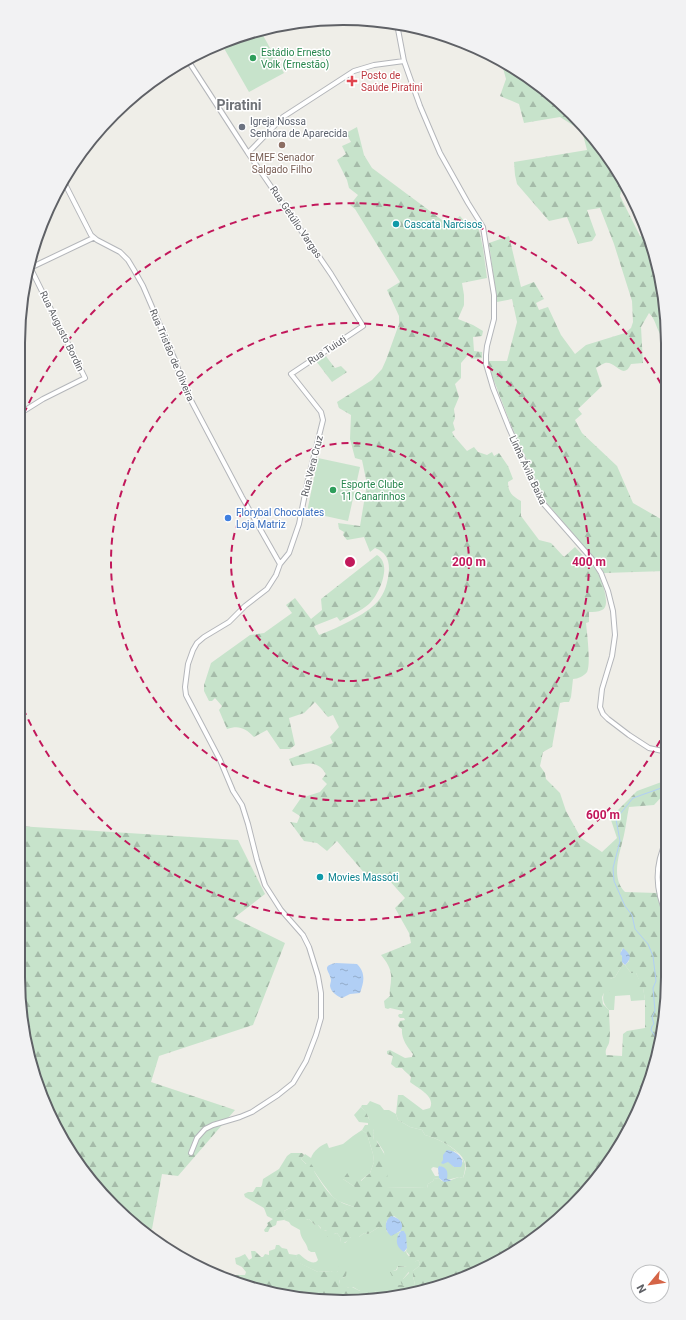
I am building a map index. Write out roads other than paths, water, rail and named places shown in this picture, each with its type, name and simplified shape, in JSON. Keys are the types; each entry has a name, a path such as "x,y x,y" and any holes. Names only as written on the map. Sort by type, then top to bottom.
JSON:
{"street":[{"path":"248,153 283,117 349,73 361,68 404,61 399,30"},
{"name":"Linha Ávila Baixa","path":"404,61 420,106 438,147 468,203 483,227 494,295 494,319 486,355 486,364 493,388 542,502 597,566 608,591 616,636 612,656 602,689 600,707 603,714 608,719 629,735 650,748 661,751"},
{"name":"Rua Getúlio Vargas","path":"190,64 248,153 331,274 363,326"},
{"path":"35,263 93,238 66,187"},
{"name":"Rua Tristão de Oliveira","path":"93,238 120,252 128,260 134,270 143,286 175,360 185,389 245,504 280,564"},
{"name":"Rua Augusto Bordin","path":"25,410 43,399 85,378 33,274"},
{"name":"Rua Tuiuti","path":"291,374 363,326"},
{"name":"Rua Vera Cruz","path":"191,1153 197,1138 205,1129 252,1112 278,1096 293,1083 306,1061 316,1036 321,1018 321,993 318,976 309,947 303,935 281,910 265,885 242,805 233,791 220,760 186,695 185,687 188,664 197,644 204,637 230,622 245,606 267,589 276,575 280,564 289,553 297,532 307,484 323,422 320,412 291,374"},
{"path":"661,854 657,882 661,900"}],"water":[{"path":"623,948 630,956 625,965 622,962 622,956 620,954"},
{"path":"336,963 357,964 360,967 363,978 360,993 350,994 342,998 333,992 330,986 331,980 327,967"},
{"path":"447,1150 457,1153 462,1161 461,1167 454,1167 448,1162 443,1164 441,1163 443,1160 443,1155"},
{"path":"439,1166 446,1169 447,1179 451,1180 450,1181 444,1182 439,1178"},
{"path":"391,1216 399,1219 402,1223 402,1228 400,1231 391,1236 387,1231 386,1223"},
{"path":"401,1231 404,1231 406,1235 407,1248 404,1252 399,1248 397,1242"}],"waterway":[{"path":"655,1037 651,1030 654,1024 652,1017 655,1011 653,988 656,981 653,956 648,944 635,929 632,915 625,906 614,881 613,868 620,841 616,819 633,798 661,788"}],"place":[{"name":"Estádio Ernesto Volk (Ernestão)","path":"253,58"},
{"name":"Posto de Saúde Piratini","path":"352,81"},
{"name":"Igreja Nossa Senhora de Aparecida","path":"242,127"},
{"name":"EMEF Senador Salgado Filho","path":"282,145"},
{"name":"Cascata Narcisos","path":"396,224"},
{"name":"Esporte Clube 11 Canarinhos","path":"333,490"},
{"name":"Florybal Chocolates Loja Matriz","path":"228,518"},
{"name":"Movies Massoti","path":"320,877"}],"district":[{"name":"Piratini","path":"239,105"}]}
